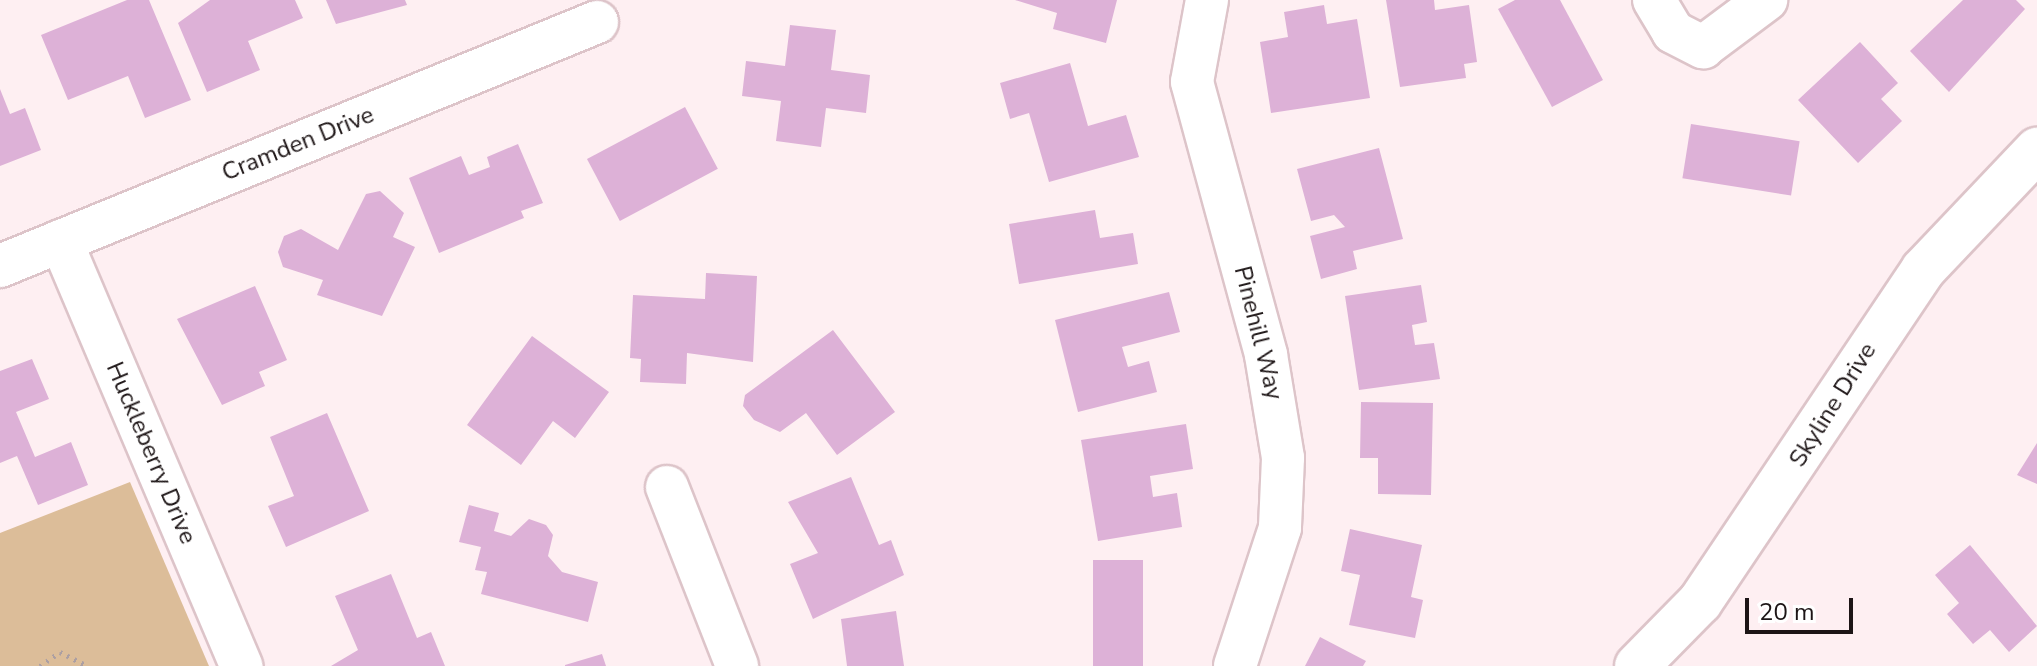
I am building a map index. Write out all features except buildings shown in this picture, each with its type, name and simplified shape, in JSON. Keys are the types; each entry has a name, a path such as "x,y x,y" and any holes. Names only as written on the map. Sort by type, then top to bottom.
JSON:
{"street":[{"name":"Pinehill Way","path":"1207,0 1192,82 1266,355 1283,458 1280,528 1235,666"},
{"path":"1654,0 1673,32 1703,47 1766,0"},
{"name":"Cramden Drive","path":"0,266 597,22"},
{"name":"Skyline Drive","path":"1637,666 1700,602 1923,270 2037,150"},
{"name":"Huckleberry Drive","path":"61,241 241,666"},
{"path":"667,487 737,666"}],"path":[{"path":"40,666 60,652 88,666"}],"shaded area":[{"path":"130,482 209,666 0,666 0,533"}]}
